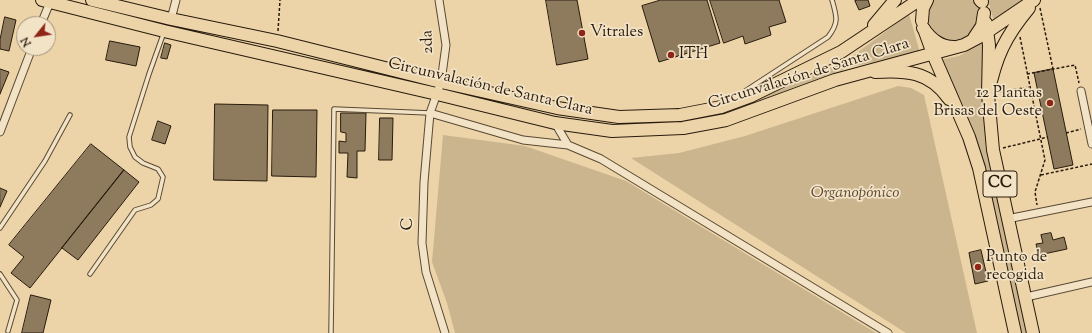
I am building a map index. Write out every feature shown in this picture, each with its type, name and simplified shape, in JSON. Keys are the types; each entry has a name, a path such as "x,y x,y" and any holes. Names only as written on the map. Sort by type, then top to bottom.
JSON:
{"main road":[{"name":"Circunvalación de Santa Clara","path":"92,0 171,19 277,41 555,123 612,131 684,128 726,120 835,80 962,45 1037,3"},
{"path":"864,37 895,0"},
{"name":"Circunvalación de Santa Clara","path":"47,1 164,31 439,88 619,117 680,114 721,107 751,96 841,52 921,0"},
{"path":"921,0 923,8 923,25 933,40 945,46 962,45 970,41 979,32 984,19 982,4"},
{"path":"988,94 993,69 1000,51 1017,23 1037,3"},
{"name":"CC","path":"982,4 989,45 988,94 993,150 1033,333"},
{"name":"CC","path":"923,25 933,54 969,137 978,168 1015,333"},
{"path":"864,73 902,71 915,73 926,78 935,84 948,97 969,137"}],"street":[{"path":"171,19 176,0"},
{"name":"2da","path":"430,113 439,88 446,45 439,0"},
{"path":"43,16 47,1"},
{"path":"0,132 29,56"},
{"path":"1081,91 1089,119 1088,128 1092,144"},
{"path":"430,113 523,140 568,145 601,159 888,333"},
{"name":"C","path":"430,113 424,182 422,243 426,272 445,333"},
{"path":"555,123 568,145"},
{"path":"1008,219 1092,202"},
{"path":"1026,297 1092,282"}],"lane":[{"path":"726,120 721,107 828,38 836,27 836,12 832,0"},
{"path":"90,274 135,210 151,205 158,199 163,177 158,169 143,163 135,157 130,147 129,137 164,31"},
{"path":"331,333 334,109 430,113"},
{"path":"0,228 45,161 70,115"},
{"path":"0,274 16,300 8,331"}],"path":[{"path":"277,41 280,0"},
{"path":"1037,3 1053,69"},
{"path":"1017,23 1045,160 1035,192 1039,213"},
{"path":"1027,74 1075,65 1081,91"},
{"path":"988,94 1030,87"},
{"path":"1066,133 1088,128"},
{"path":"993,150 1048,137"},
{"path":"1041,175 1092,164"}],"green space":[{"path":"931,0 976,0 980,9 977,29 963,41 943,41 932,31 928,24 927,20"},
{"path":"988,0 1023,0 995,25"},
{"path":"909,14 920,53 850,67 754,105 732,109 846,61"},
{"path":"983,43 982,88 986,149 1028,333 1019,333 979,150 965,109 939,60 959,56"},
{"name":"Organopónico","path":"898,86 911,88 924,95 977,333 906,333 631,158 679,153 745,136"},
{"path":"443,135 525,146 626,181 876,333 455,333 447,303 432,262"}],"building":[{"path":"546,0 577,0 588,59 557,65"},
{"path":"661,0 707,0 720,43 659,62 642,6"},
{"path":"710,0 779,0 786,22 769,27 771,35 745,44 743,36 724,43"},
{"path":"868,0 870,6 859,10 855,1"},
{"path":"5,17 16,20 9,51 0,49 0,40"},
{"path":"110,41 140,47 136,66 106,60"},
{"path":"165,43 171,45 167,59 161,58"},
{"path":"0,69 9,72 0,94"},
{"name":"12 Plantas Brisas del Oeste","path":"1053,69 1073,165 1054,169 1034,73"},
{"path":"215,104 268,105 267,181 214,180"},
{"path":"273,110 317,110 316,177 272,176"},
{"path":"341,113 366,113 365,151 357,151 357,178 347,177 348,153 339,153 339,141 346,142 346,133 341,132"},
{"path":"380,118 393,118 392,160 379,160"},
{"path":"158,121 171,126 165,144 152,140"},
{"path":"91,144 124,170 30,288 11,273 24,257 9,245"},
{"path":"124,170 139,182 78,260 62,248"},
{"path":"0,188 7,191 0,207"},
{"path":"1051,233 1053,240 1064,237 1067,249 1039,255 1036,244 1043,243 1041,235"},
{"name":"Punto de recogida","path":"981,250 988,281 975,284 969,253"},
{"path":"31,295 51,300 43,333 22,333"}],"place":[{"name":"Vitrales","path":"582,33"},
{"name":"ITH","path":"671,55"},
{"name":"12 Plantas Brisas del Oeste","path":"1050,103"},
{"name":"Punto de recogida","path":"978,267"}]}
